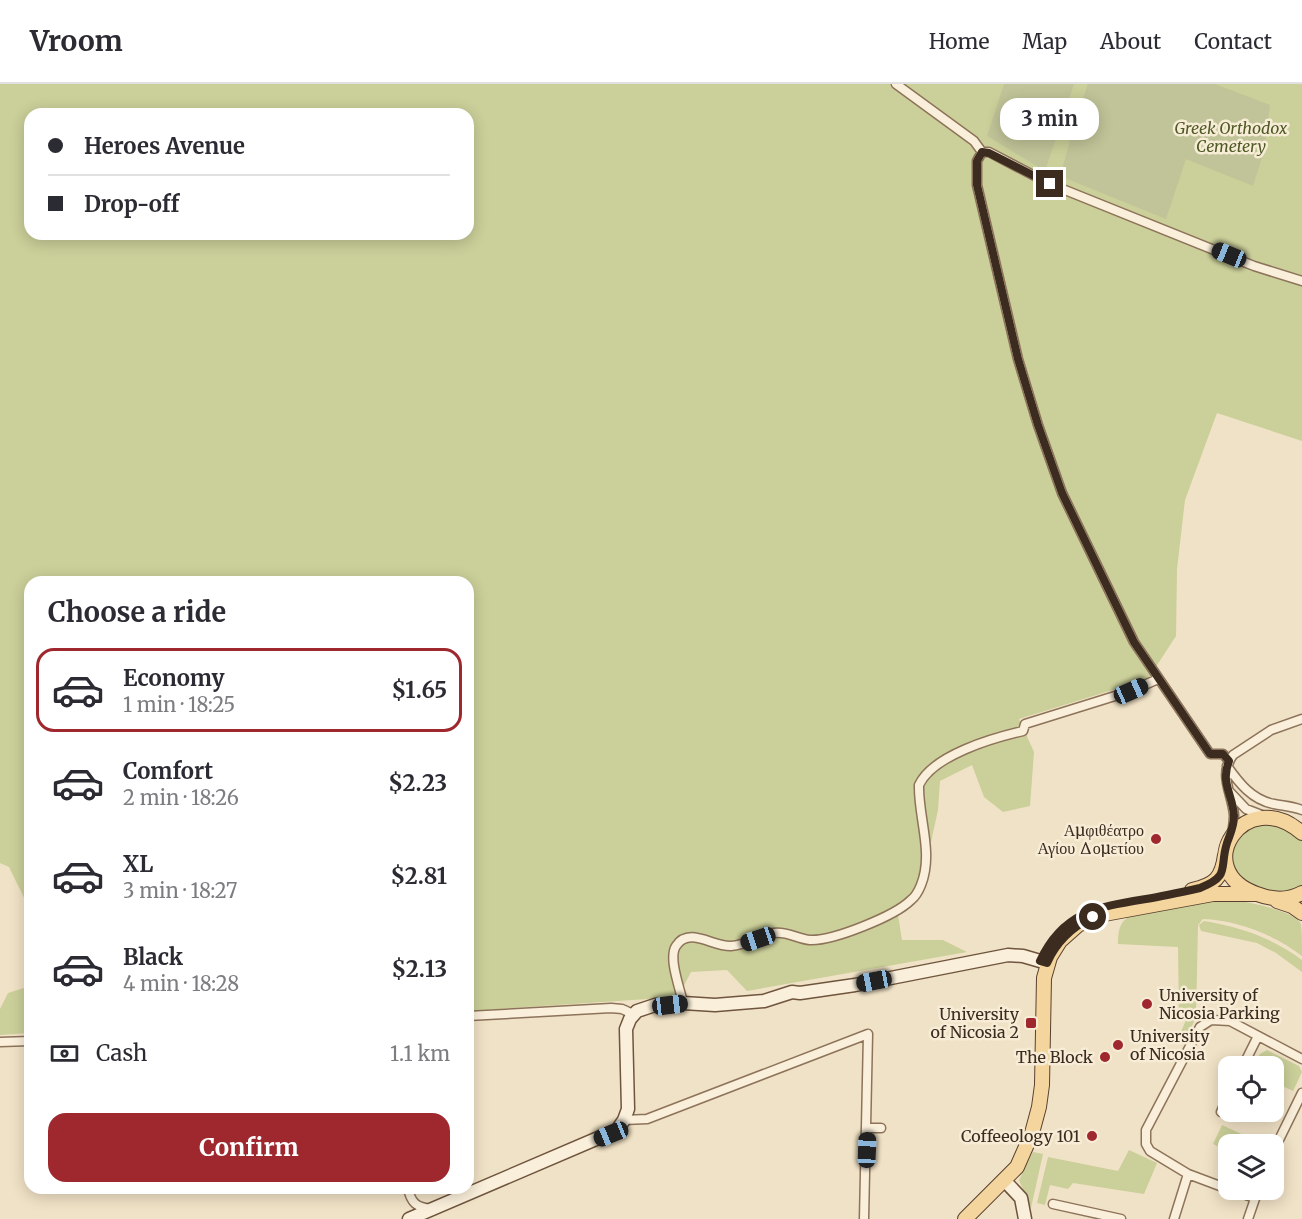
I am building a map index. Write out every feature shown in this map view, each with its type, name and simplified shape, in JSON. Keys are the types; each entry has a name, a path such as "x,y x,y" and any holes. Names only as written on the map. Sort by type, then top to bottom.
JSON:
{"main road":[{"path":"965,1219 989,1197 1005,1178 1024,1132 1033,1097 1036,987 1055,936 1062,927 1078,916 1106,906 1208,885 1221,874 1227,844 1232,834 1252,819 1270,818 1299,830"},
{"path":"1225,855 1228,870 1237,883 1264,897 1292,906 1302,913"},
{"path":"1044,962 1060,941 1078,925 1093,917 1206,894 1226,893 1290,898 1302,894"}],"street":[{"path":"896,84 974,141 982,152 989,153 1050,184 1254,266 1302,281"},
{"path":"982,152 977,161 977,185 1018,359 1038,425 1062,493 1075,521 1134,642 1210,754 1223,754 1246,790 1255,796 1275,804 1302,810"},
{"path":"676,1004 673,952 677,943 686,938 696,936 715,944 728,946 782,933 810,940 877,921 912,899 921,884 925,867 919,785 922,778 934,766 980,744 1023,731 1025,724 1131,691 1158,679"},
{"path":"1232,834 1234,815 1225,775 1228,763 1233,755 1271,730 1302,718"},
{"path":"1227,789 1246,809 1270,818"},
{"path":"474,1191 611,1134 621,1126 629,1098 626,1029 633,1014 648,1006 676,1004 725,1012 763,1009 800,993 855,985 1008,955 1044,962"},
{"path":"474,1016 611,1008 622,1009 633,1014"},
{"path":"1218,1185 1188,1174 1148,1148 1146,1130 1200,1027 1204,1022 1224,1019 1302,1059"},
{"path":"624,1120 647,1119 868,1034 864,1219"},
{"path":"1248,1056 1258,1036"},
{"path":"0,1042 24,1041"},
{"path":"1282,1134 1302,1093"},
{"path":"867,1128 881,1128"},
{"path":"1174,1219 1188,1174"},
{"path":"1005,1178 1021,1198 1025,1219"},
{"path":"410,1194 416,1205 431,1209"},
{"path":"408,1219 467,1194"},
{"path":"1248,1219 1255,1200"},
{"path":"1053,1204 1121,1219"}],"green space":[{"name":"Greek Orthodox Cemetery","path":"0,84 1302,84 1302,441 1217,413 1185,500 1177,569 1176,636 1148,679 1019,719 1034,752 1030,806 1003,812 984,797 972,765 940,781 938,810 918,901 898,915 902,940 943,940 967,952 747,991 727,970 691,972 678,997 474,1011 474,576 24,576 24,898 9,867 0,863"},
{"path":"1004,84 1074,84 1045,171 987,136"},
{"name":"Greek Orthodox Cemetery","path":"1088,84 1215,84 1270,105 1264,151 1253,186 1186,159 1166,219 1060,176"},
{"path":"1259,824 1275,826 1302,837 1302,887 1277,895 1249,886 1233,869 1230,856 1241,832"},
{"path":"1231,900 1280,911 1297,919 1301,924 1302,956 1268,935 1255,930 1229,922 1203,919 1198,925 1196,1017 1187,1037 1180,1034 1186,1020 1179,1017 1178,947 1118,944 1120,928 1123,921 1130,916 1201,902"},
{"path":"1204,921 1243,930 1280,945 1302,960 1302,972 1276,953 1257,943 1201,931 1199,925"},
{"path":"24,988 24,1033 0,1035 0,1009 8,993"},
{"path":"1267,1050 1279,1056 1259,1056"},
{"path":"1284,1058 1299,1066 1302,1072 1293,1091 1284,1087"},
{"path":"1222,1125 1241,1134 1218,1134 1218,1146 1213,1144"},
{"path":"1129,1150 1157,1163 1144,1194 1073,1183 1068,1189 1050,1185 1045,1205 1037,1203 1048,1157 1118,1171"},
{"path":"1033,1152 1043,1154 1031,1208 1019,1180"}],"place":[{"name":"Αμφιθέατρο Αγίου Δομετίου","path":"1156,839"},
{"name":"University of Nicosia Parking","path":"1147,1004"},
{"name":"University of Nicosia 2","path":"1031,1023"},
{"name":"University of Nicosia","path":"1118,1045"},
{"name":"The Block","path":"1105,1057"},
{"name":"Coffeeology 101","path":"1092,1136"}],"route":[{"path":"1050,184 989,153 982,152 977,161 977,185 1018,359 1062,493 1134,642 1210,754 1223,754 1229,761 1225,784 1234,815 1223,871 1214,882 1200,888 1106,906 1083,914 1062,927 1050,942 1040,961 1047,963 1060,941 1069,932 1093,917"}]}
